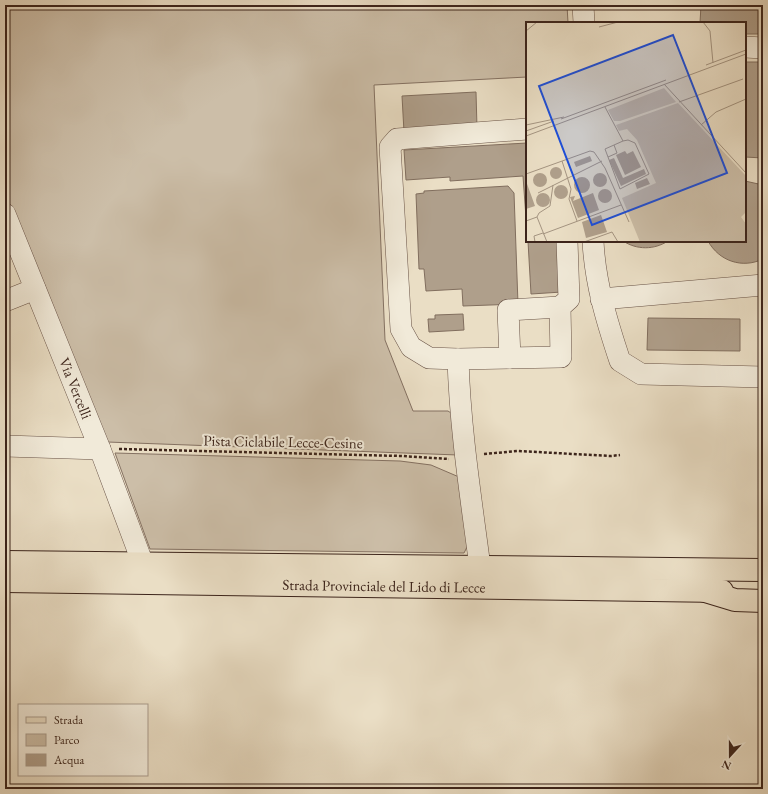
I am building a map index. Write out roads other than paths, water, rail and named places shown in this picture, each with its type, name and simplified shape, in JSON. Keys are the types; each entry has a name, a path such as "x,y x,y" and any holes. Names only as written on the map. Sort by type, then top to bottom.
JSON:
{"main road":[{"name":"Strada Provinciale del Lido di Lecce","path":"5,562 763,570"},
{"name":"Strada Provinciale del Lido di Lecce","path":"5,580 763,591"},
{"path":"702,590 735,600 763,601"}],"street":[{"path":"583,5 584,22"},
{"path":"746,48 763,48"},
{"path":"526,129 397,139 390,147 401,329 411,347 429,358 458,359 561,357 560,307"},
{"name":"Via Vercelli","path":"5,214 100,449 143,564"},
{"path":"510,358 508,310 560,307 569,300 567,242"},
{"path":"593,242 594,259 601,299 620,361 641,374 763,377"},
{"path":"601,299 763,285"},
{"path":"5,301 35,289"},
{"path":"458,359 459,398 480,567"},
{"path":"5,446 100,449"}],"water":[{"path":"701,5 763,5 763,34 746,34 746,22 700,22"},
{"path":"746,62 763,62 763,158 746,157"},
{"path":"476,92 477,128 404,132 402,96"},
{"path":"526,143 526,218 523,176 450,181 450,177 406,180 404,150"},
{"path":"746,181 763,185 763,259 755,262 739,263 718,254 709,242 746,242"},
{"path":"508,186 514,193 518,304 463,306 462,289 426,291 424,269 419,269 416,194 424,193 424,191"},
{"path":"528,242 559,242 562,292 531,294"},
{"path":"625,242 666,242 646,248"},
{"path":"463,314 464,330 429,332 428,319 435,319 435,315"},
{"path":"648,318 740,319 740,351 647,350"}]}
